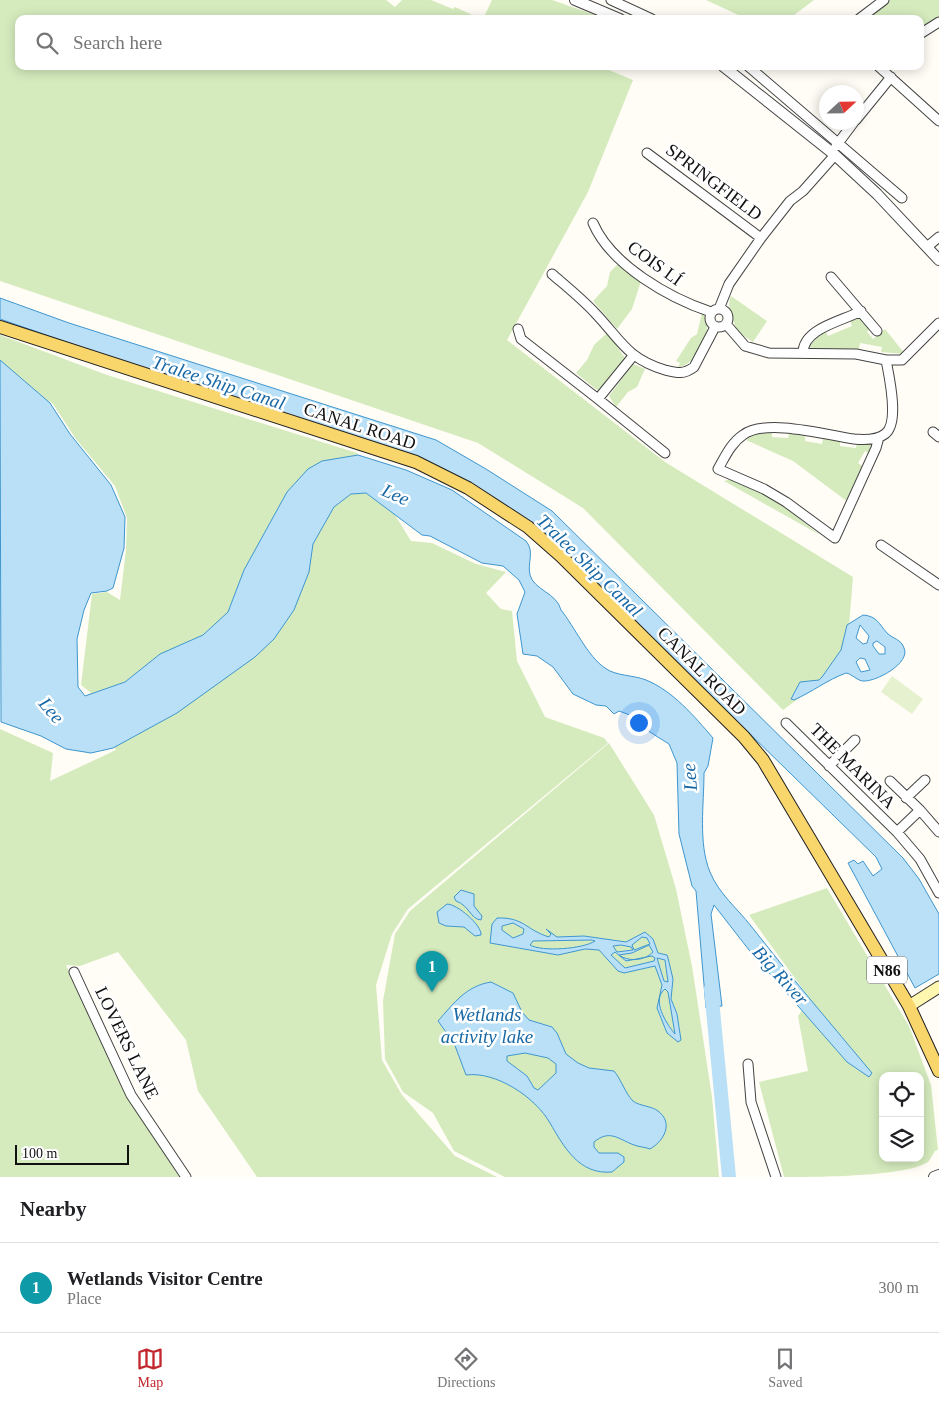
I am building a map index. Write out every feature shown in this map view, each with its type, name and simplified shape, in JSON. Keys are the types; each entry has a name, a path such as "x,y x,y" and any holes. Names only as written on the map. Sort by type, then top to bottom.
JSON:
{"main road":[{"name":"CANAL ROAD","path":"0,327 416,462 468,488 528,527 575,570 755,751 776,781 909,1006 939,1070"},
{"path":"909,1006 939,987"}],"street":[{"path":"575,0 611,15"},
{"path":"611,0 643,15"},
{"path":"864,15 884,0"},
{"path":"924,31 939,22"},
{"path":"729,70 833,153 878,194 939,260"},
{"path":"753,70 902,198"},
{"path":"883,70 939,121"},
{"path":"864,110 891,77"},
{"path":"716,327 710,320 729,284 761,238 790,201 803,191 833,153 848,130"},
{"name":"SPRINGFIELD","path":"647,153 761,238"},
{"name":"COIS LÍ","path":"593,223 601,239 612,251 643,277 677,299 715,311"},
{"path":"927,247 939,237"},
{"path":"552,274 596,314 633,356 652,366 678,374 694,367 716,327 726,324"},
{"path":"831,277 878,331"},
{"path":"715,311 728,315 726,324"},
{"path":"803,353 803,348 816,330 860,311"},
{"path":"726,324 745,346 770,353 856,354 886,360 902,360 939,323"},
{"path":"518,329 521,339 665,453"},
{"path":"598,400 633,356"},
{"path":"879,437 876,448 835,538 786,502 764,489 718,469 736,441 742,435 758,428 776,428 854,439 879,437 890,429 892,422 891,386 886,360"},
{"path":"881,545 939,585"},
{"name":"THE MARINA","path":"786,724 897,832 920,859 939,893"},
{"path":"829,766 855,740"},
{"name":"THE MARINA","path":"906,798 925,780"},
{"name":"THE MARINA","path":"890,782 920,810 939,832"},
{"name":"THE MARINA","path":"897,832 920,810"},
{"name":"LOVERS LANE","path":"74,972 131,1095 186,1177"},
{"path":"748,1064 751,1102 776,1177"},
{"path":"934,1177 939,1175"}],"green space":[{"path":"0,0 386,0 395,7 402,0 431,0 453,9 455,7 472,15 15,15 15,70 609,70 633,80 588,192 507,340 665,462 853,577 846,663 783,710 583,508 478,443 0,281"},
{"path":"492,0 552,0 595,15 485,15"},
{"path":"706,0 814,0 794,15 738,15"},
{"path":"889,0 939,0 939,17 924,26 924,15 870,15"},
{"path":"619,263 641,281 632,309 617,329 593,301 607,286 610,272"},
{"path":"731,296 767,321 753,342 739,332 735,324 729,304"},
{"path":"702,313 706,319 707,327 702,345 691,361 678,367 680,363 676,361 691,338 697,334"},
{"path":"862,317 871,328 867,332 873,339 885,329 905,354 881,352 882,347 860,343 859,349 811,349 810,346 822,330 825,330 828,336 852,326 850,320"},
{"path":"607,333 625,358 603,388 598,391 576,373 587,360 594,345"},
{"path":"0,335 107,375 357,453 411,541 432,543 476,564 506,572 486,593 501,609 512,611 517,661 545,717 604,738 608,743 408,909 392,934 376,985 382,1060 402,1095 455,1156 497,1177 257,1177 198,1091 186,1040 118,952 80,966 66,965 143,1120 179,1177 0,1177 0,729 53,753 50,781 116,750 114,747 91,752 74,750 0,720 70,718 0,391","holes":["48,400 53,404 76,439 115,486 127,518 126,550 120,600 107,592 92,594 81,685 91,693 85,696 78,687 77,639 84,610 91,593 107,591 113,588 124,548 125,517 111,485 70,434"]},
{"path":"633,364 645,369 637,387 628,392 616,407 609,396"},
{"path":"772,433 772,437 788,438 789,433 805,436 805,441 822,444 823,438 840,440 840,446 856,448 857,443 871,444 870,454 865,451 858,463 864,467 848,502 793,461 746,440 755,434"},
{"path":"732,479 774,499 820,535 724,481"},
{"path":"892,676 923,699 912,714 881,692"},
{"path":"609,743 654,815 676,889 692,966 712,1097 719,1177 505,1177 454,1151 433,1113 403,1092 385,1059 383,1001 395,934 410,911"},
{"path":"827,888 909,1026 931,1085 938,1150 935,1151 929,1161 919,1166 882,1173 784,1177 759,1082 808,1071 798,1016 810,999 749,915"}],"water":[{"name":"Tralee Ship Canal","path":"0,298 69,323 436,440 552,511 903,858 919,879 939,914 939,974 915,988 848,863 854,860 858,864 863,861 873,876 882,869 876,857 572,560 456,477 0,319"},
{"name":"Big River","path":"0,360 50,403 70,434 111,485 125,517 124,548 113,588 107,591 91,593 84,610 77,639 78,687 85,696 125,682 160,654 203,635 228,612 244,570 287,492 308,469 322,461 358,455 406,470 452,490 526,541 530,549 529,570 532,580 555,599 587,649 599,663 609,671 636,677 656,685 674,697 713,738 708,766 704,773 703,810 704,849 710,872 723,894 746,919 872,1073 869,1077 847,1062 749,950 714,905 711,914 722,1006 706,1008 696,891 692,886 679,834 677,763 669,744 634,722 630,715 619,711 614,714 606,706 596,705 573,694 553,667 537,656 523,654 517,614 525,592 519,580 503,566 482,563 430,536 422,535 366,493 351,494 334,507 313,544 309,572 294,610 274,639 255,657 177,713 113,748 91,753 66,749 41,736 1,722"},
{"path":"863,615 872,617 889,635 903,645 905,654 902,660 884,675 876,678 861,681 846,673 794,700 791,699 800,682 819,680 822,677 841,650 847,625","holes":["860,625 869,636 867,643 863,644 856,638","877,641 885,647 885,654 879,654 873,643","860,658 865,659 870,670 861,672 856,662"]},
{"path":"461,890 474,894 474,906 482,916 481,920 474,917 461,903 456,901 454,897"},
{"path":"447,904 457,907 468,916 478,926 481,935 475,936 464,927 446,926 439,923 437,912"},
{"path":"497,918 506,918 519,922 549,937 551,934 546,929 557,937 584,936 626,942 645,932 653,939 658,953 667,955 673,979 671,999 677,1014 681,1040 678,1042 667,1033 657,1008 662,985 655,966 624,973 618,971 599,950 585,949 558,955 490,943 492,924","holes":["513,923 524,929 523,934 513,938 502,930 502,926","642,937 647,938 650,944 634,950 632,945","533,941 595,941 581,946 562,949 530,945","621,945 631,947 633,950 617,952 613,946","649,945 653,952 645,957 652,956 655,958 654,961 625,968 611,955 615,952 626,961 634,960 619,955 632,953","657,958 665,960 668,982 664,981","665,989 668,992 675,1034 664,1018 659,999"]},
{"name":"Wetlands activity lake","path":"491,982 513,993 522,1012 529,1020 552,1027 557,1033 566,1054 589,1068 614,1071 633,1101 658,1111 663,1116 666,1126 663,1137 655,1146 650,1149 634,1145 614,1136 605,1136 594,1142 594,1147 599,1153 618,1153 624,1157 624,1162 612,1172 600,1172 590,1169 574,1158 543,1113 525,1095 490,1077 466,1075 454,1043 438,1021 461,996 482,984","holes":["525,1053 548,1058 556,1064 556,1073 538,1090 534,1088 527,1076 507,1061 507,1056"]}],"waterway":[{"name":"Lee","path":"711,989 729,1177"}],"place":[{"name":"Wetlands Visitor Centre","path":"432,992"}]}
